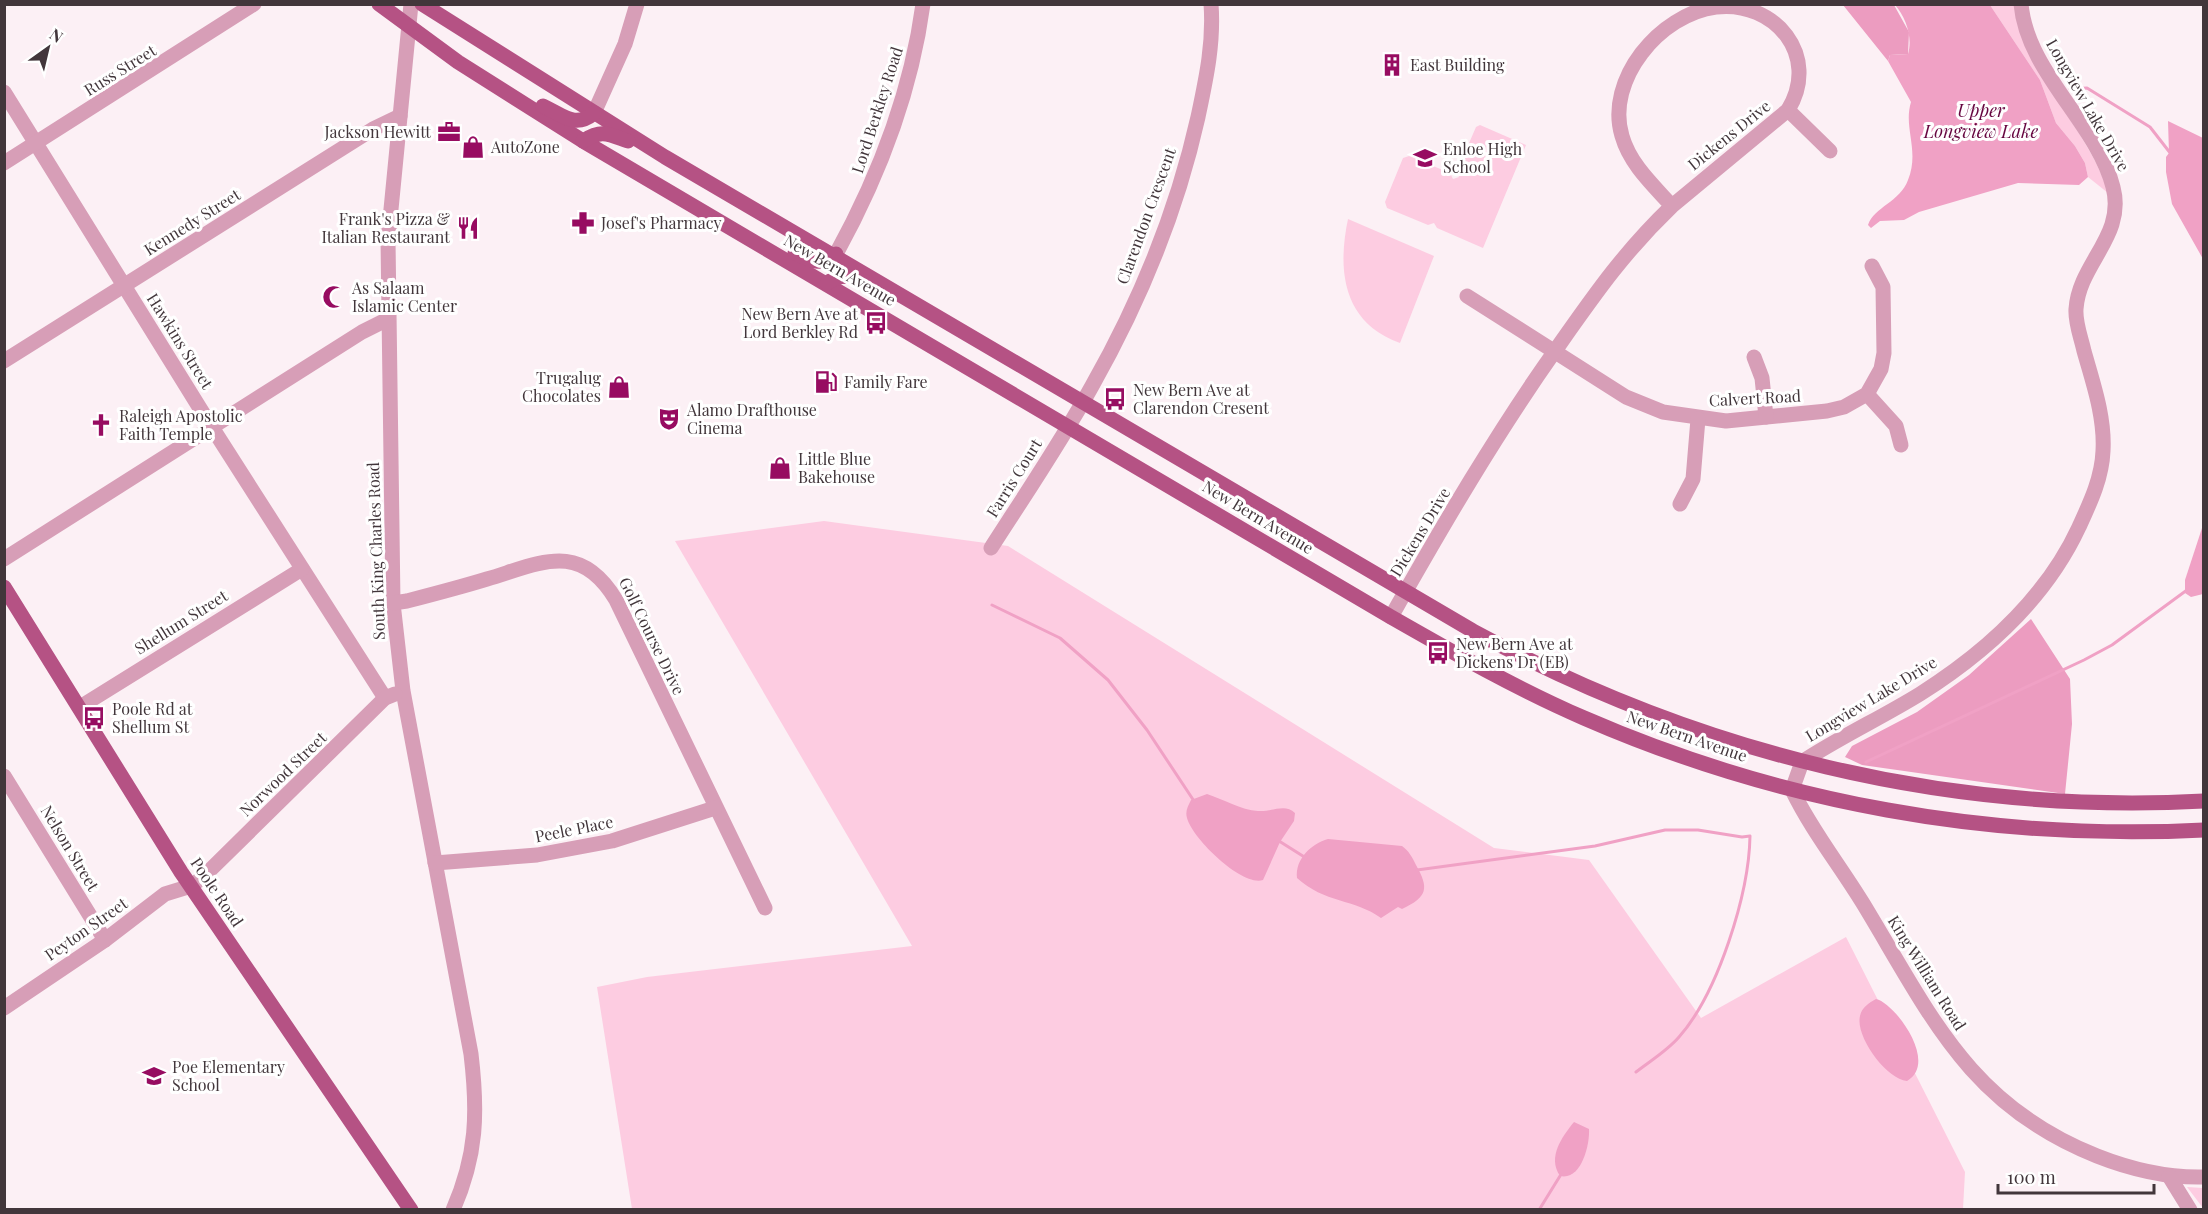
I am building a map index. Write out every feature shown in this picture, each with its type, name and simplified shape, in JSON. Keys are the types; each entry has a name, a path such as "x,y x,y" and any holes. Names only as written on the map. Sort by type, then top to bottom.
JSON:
{"main road":[{"name":"New Bern Avenue","path":"380,4 408,26 499,88 584,141 1391,617 1498,677 1585,718 1684,756 1792,790 1939,820 2078,832 2148,833 2204,830"},
{"name":"New Bern Avenue","path":"422,4 594,113 1406,591 1520,656 1609,697 1710,735 1856,776 1943,790 2046,801 2161,803 2204,801"},
{"path":"499,88 576,122 587,119 594,113"},
{"path":"584,141 596,133 627,140 703,178"},
{"path":"742,233 813,262 831,260 836,255"},
{"path":"827,283 835,277 848,275 915,308 932,311"},
{"name":"Poole Road","path":"4,586 191,886 411,1209"}],"street":[{"name":"Russ Street","path":"4,164 254,4"},
{"name":"South King Charles Road","path":"411,4 389,210 388,319 393,603 403,691 471,1054 477,1100 474,1142 463,1187 453,1209"},
{"path":"594,113 625,44 637,4"},
{"name":"Lord Berkley Road","path":"836,255 871,186 889,140 912,68 923,4"},
{"name":"Clarendon Crescent","path":"1068,426 1083,401 1146,275 1176,195 1192,140 1209,66 1211,4"},
{"name":"Longview Lake Drive","path":"1792,790 1802,762 1939,681 1974,656 2018,615 2035,596 2071,544 2098,479 2103,454 2103,426 2076,310 2081,286 2112,232 2116,214 2115,195 2105,165 2034,48 2024,22 2021,4"},
{"name":"Dickens Drive","path":"1391,617 1512,412 1624,254 1672,206 1788,110 1799,87 1801,67 1798,55 1785,33 1767,20 1746,10 1717,7 1689,15 1662,33 1636,61 1627,76 1619,105 1619,121 1628,154 1672,206"},
{"name":"Hawkins Street","path":"4,93 385,699"},
{"path":"1788,110 1830,151"},
{"name":"Kennedy Street","path":"4,361 373,129 400,116"},
{"path":"1872,266 1883,287 1884,353 1881,369 1867,394 1896,426 1901,445"},
{"name":"Calvert Road","path":"1467,296 1554,352 1645,406 1698,418 1726,420 1827,411 1844,407 1867,394"},
{"path":"4,559 362,332 388,319"},
{"path":"1754,357 1762,378 1766,417"},
{"path":"1680,504 1693,479 1698,418"},
{"name":"Farris Court","path":"991,548 1068,426"},
{"name":"Golf Course Drive","path":"393,603 546,561 582,565 603,579 616,600 765,908"},
{"name":"Shellum Street","path":"80,707 302,569"},
{"name":"Norwood Street","path":"191,886 385,699 403,691"},
{"name":"Nelson Street","path":"4,776 10,796 105,940"},
{"name":"King William Road","path":"1792,790 1810,826 1860,898 1936,1025 1980,1080 2024,1118 2080,1149 2108,1161 2169,1176 2204,1178"},
{"name":"Peele Place","path":"435,863 537,855 612,841 715,808"},
{"name":"Peyton Street","path":"4,1008 105,940 165,894 191,886"},
{"path":"2169,1176 2190,1209"}],"shaded area":[{"path":"1843,5 1894,5 1909,32 1908,54 1890,55 1888,61"},
{"path":"1990,5 2015,5 2019,28 2028,51 2087,146 2108,193 2088,177 2085,163 2075,146 2056,123 2040,80"},
{"path":"1480,125 1526,145 1483,248 1437,228 1434,223 1428,225 1387,208 1385,202 1403,158 1409,156 1450,173 1453,179 1459,177 1457,171 1476,127"},
{"path":"1348,219 1434,256 1400,343 1381,334 1366,322 1356,309 1349,293 1343,258"},
{"path":"824,521 1008,546 1494,848 1589,860 1701,1018 1846,937 1965,1172 1963,1209 632,1209 597,987 647,977 912,946 675,541"},
{"path":"2031,619 2070,679 2072,724 2065,794 1862,765 1845,757 1852,746 1917,712 1969,675"},
{"path":"2187,1187 2203,1188 2203,1208"}],"water":[{"name":"Upper Longview Lake","path":"1895,5 1990,5 2040,80 2056,123 2075,146 2085,163 2088,177 2079,185 2018,183 1919,212 1904,220 1880,221 1871,228 1868,225 1871,219 1904,188 1911,169 1909,112 1911,102 1888,61 1890,55 1908,54 1910,41 1908,28"},
{"path":"2168,121 2203,138 2203,259 2172,204 2166,172 2166,157 2169,153"},
{"path":"2203,525 2203,594 2191,597 2185,593 2185,580"},
{"path":"1207,794 1252,810 1283,808 1295,813 1294,821 1280,842 1263,880 1254,880 1231,869 1208,848 1191,827 1186,813 1190,802"},
{"path":"1328,839 1402,846 1412,857 1420,873 1424,891 1411,905 1402,909 1398,907 1381,918 1361,907 1318,892 1297,878 1297,871 1305,853"},
{"path":"1876,999 1884,1003 1903,1022 1916,1048 1918,1061 1916,1072 1907,1081 1890,1073 1882,1065 1862,1034 1860,1016 1862,1010"},
{"path":"1574,1122 1589,1129 1586,1152 1579,1168 1574,1173 1560,1176 1556,1169 1556,1155 1561,1141"}],"waterway":[{"path":"2070,89 2087,88 2150,127 2171,154"},
{"path":"1866,762 2112,645 2187,590"},
{"path":"992,605 1060,638 1108,680 1147,730 1194,801"},
{"path":"1417,870 1595,846 1665,830 1698,830 1742,837 1750,836 1744,886 1729,942 1706,995 1679,1037 1636,1072"},
{"path":"1279,841 1306,858"},
{"path":"1539,1210 1560,1176"}],"place":[{"name":"East Building","path":"1392,65"},
{"name":"Jackson Hewitt","path":"449,132"},
{"name":"AutoZone","path":"473,147"},
{"name":"Enloe High School","path":"1425,158"},
{"name":"Josef's Pharmacy","path":"583,223"},
{"name":"Frank's Pizza & Italian Restaurant","path":"468,228"},
{"name":"As Salaam Islamic Center","path":"334,297"},
{"name":"New Bern Ave at Lord Berkley Rd","path":"876,323"},
{"name":"Family Fare","path":"826,382"},
{"name":"Trugalug Chocolates","path":"619,387"},
{"name":"New Bern Ave at Clarendon Cresent","path":"1115,399"},
{"name":"Alamo Drafthouse Cinema","path":"669,419"},
{"name":"Raleigh Apostolic Faith Temple","path":"101,425"},
{"name":"Little Blue Bakehouse","path":"780,468"},
{"name":"New Bern Ave at Dickens Dr (EB)","path":"1438,653"},
{"name":"Poole Rd at Shellum St","path":"94,718"},
{"name":"Poe Elementary School","path":"154,1076"}]}
